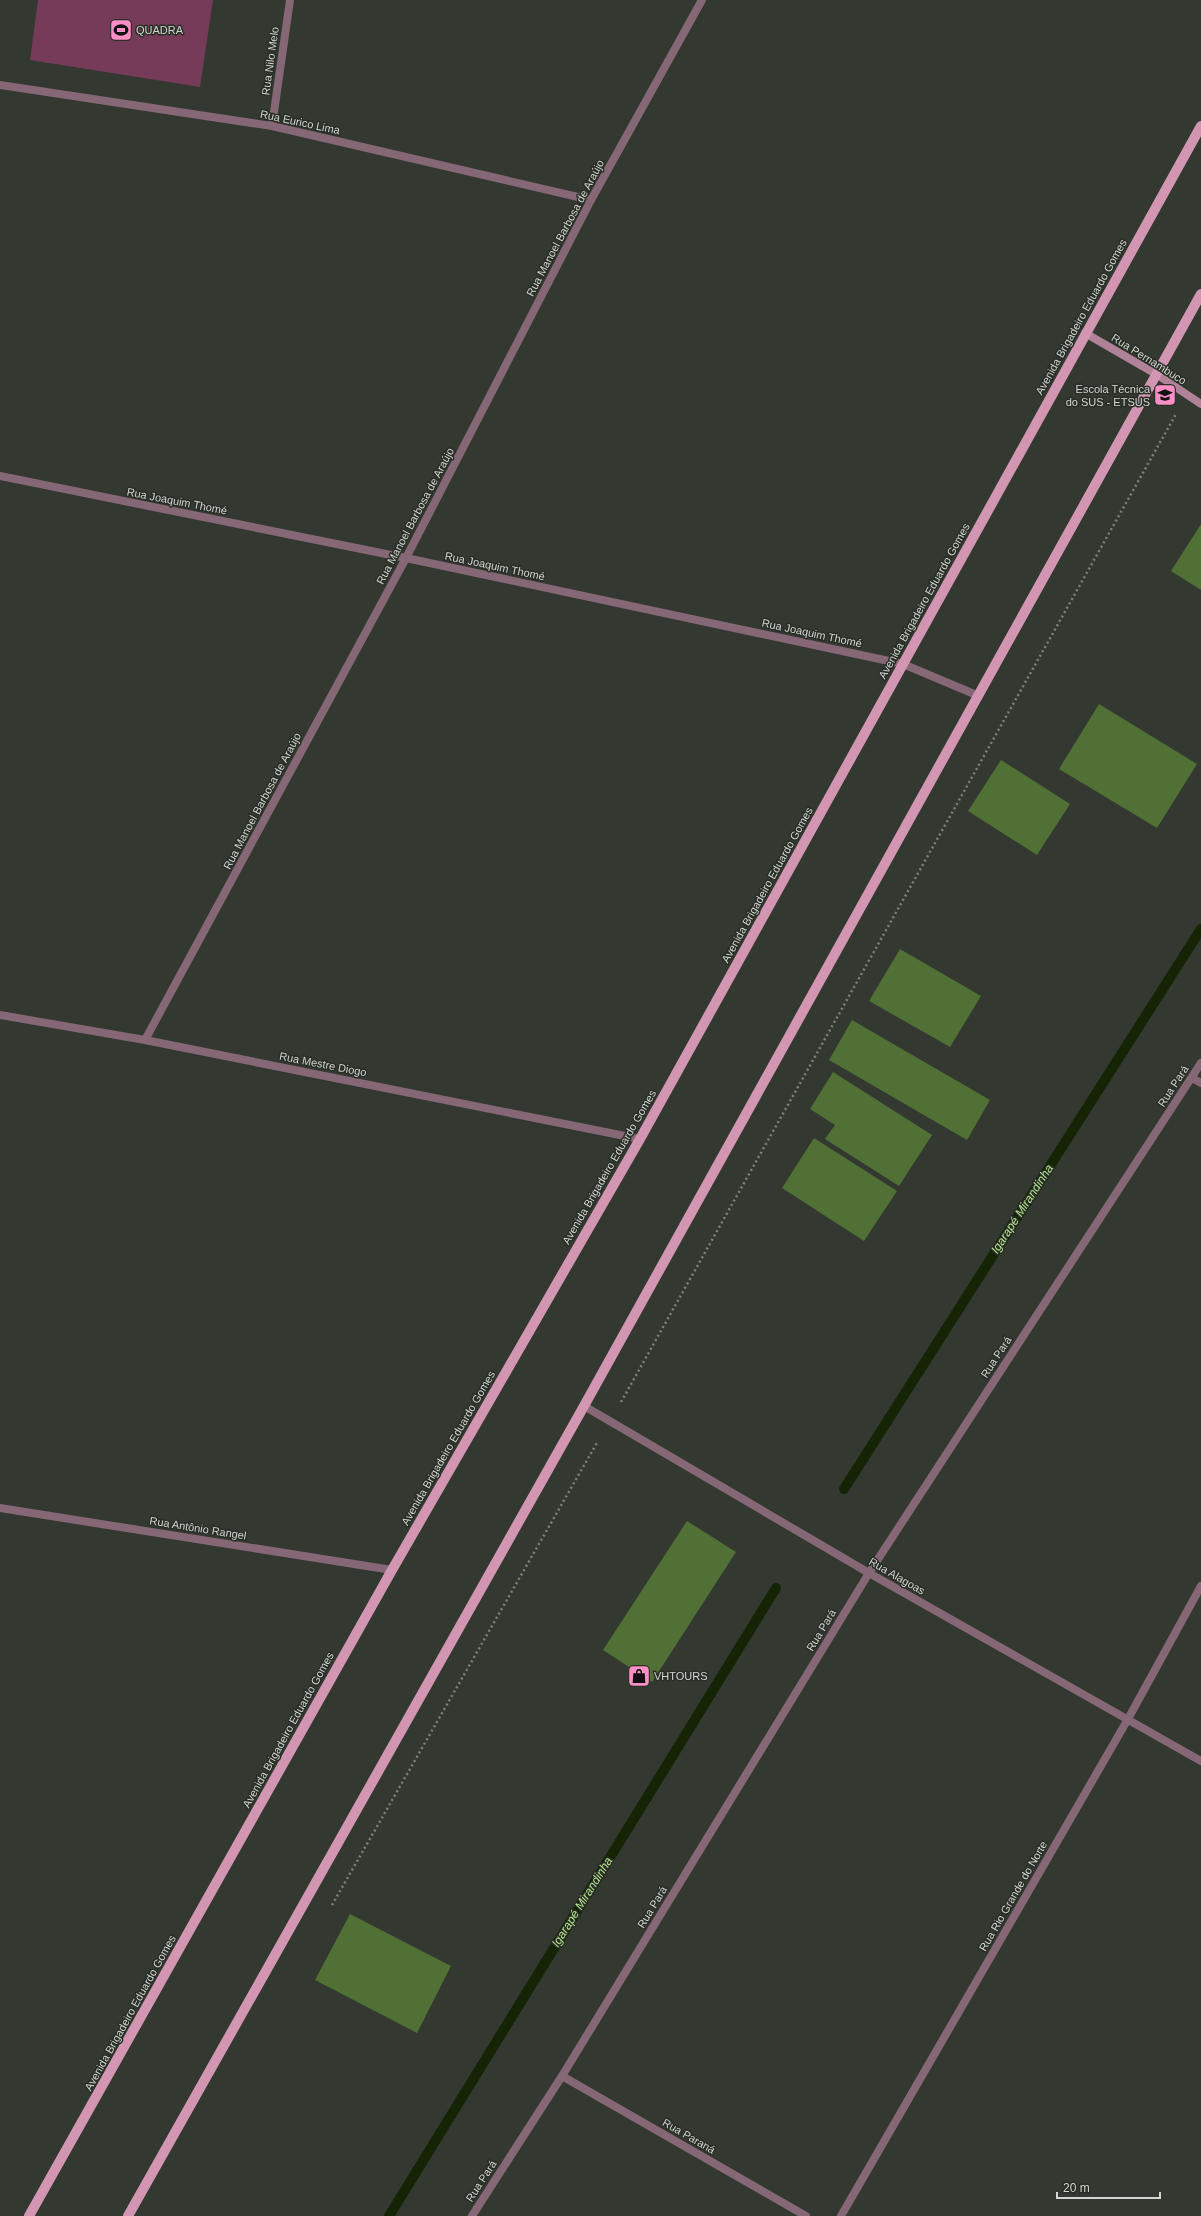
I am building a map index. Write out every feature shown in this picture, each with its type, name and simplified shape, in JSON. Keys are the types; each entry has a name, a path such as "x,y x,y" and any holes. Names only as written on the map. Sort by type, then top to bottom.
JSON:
{"main road":[{"name":"Avenida Brigadeiro Eduardo Gomes","path":"30,2216 392,1570 640,1139 1201,126"},
{"path":"128,2216 584,1406 1201,294"}],"street":[{"name":"Rua Nilo Melo","path":"272,126 290,0"},
{"name":"Rua Manoel Barbosa de Araújo","path":"145,1040 406,558 591,200 702,0"},
{"name":"Rua Eurico Lima","path":"0,85 272,126 591,200"},
{"name":"Rua Pernambuco","path":"1085,333 1156,374 1201,404"},
{"name":"Rua Joaquim Thomé","path":"0,476 406,558 903,664 979,696"},
{"name":"Rua Mestre Diogo","path":"0,1015 145,1040 640,1139"},
{"name":"Rua Pará","path":"472,2216 562,2076 869,1573 1201,1063"},
{"path":"1192,1078 1201,1083"},
{"name":"Rua Alagoas","path":"584,1406 869,1573 1201,1761"},
{"name":"Rua Antônio Rangel","path":"0,1508 392,1570"},
{"name":"Rua Rio Grande do Norte","path":"841,2216 1128,1719 1201,1586"},
{"name":"Rua Paraná","path":"562,2076 806,2216"}],"path":[{"path":"329,1911 610,1420 1186,395"}],"shaded area":[{"name":"QUADRA","path":"38,0 213,0 200,87 30,60"}],"building":[{"path":"1201,524 1201,590 1171,571"},
{"path":"1099,704 1197,764 1157,828 1059,769"},
{"path":"1001,760 1070,804 1037,855 968,811"},
{"path":"900,949 981,996 950,1047 869,1001"},
{"path":"852,1020 990,1100 967,1140 829,1060"},
{"path":"833,1072 932,1135 899,1186 825,1139 835,1125 810,1109"},
{"path":"814,1138 897,1191 864,1241 782,1188"},
{"path":"687,1521 736,1552 652,1682 603,1650"},
{"path":"350,1914 451,1966 417,2033 315,1980"}],"waterway":[{"name":"Igarapé Mirandinha","path":"844,1489 1201,929"},
{"name":"Igarapé Mirandinha","path":"389,2216 776,1588"}],"place":[{"name":"QUADRA","path":"121,30"},
{"name":"Escola Técnica do SUS - ETSUS","path":"1165,395"},
{"name":"VHTOURS","path":"639,1676"}]}
